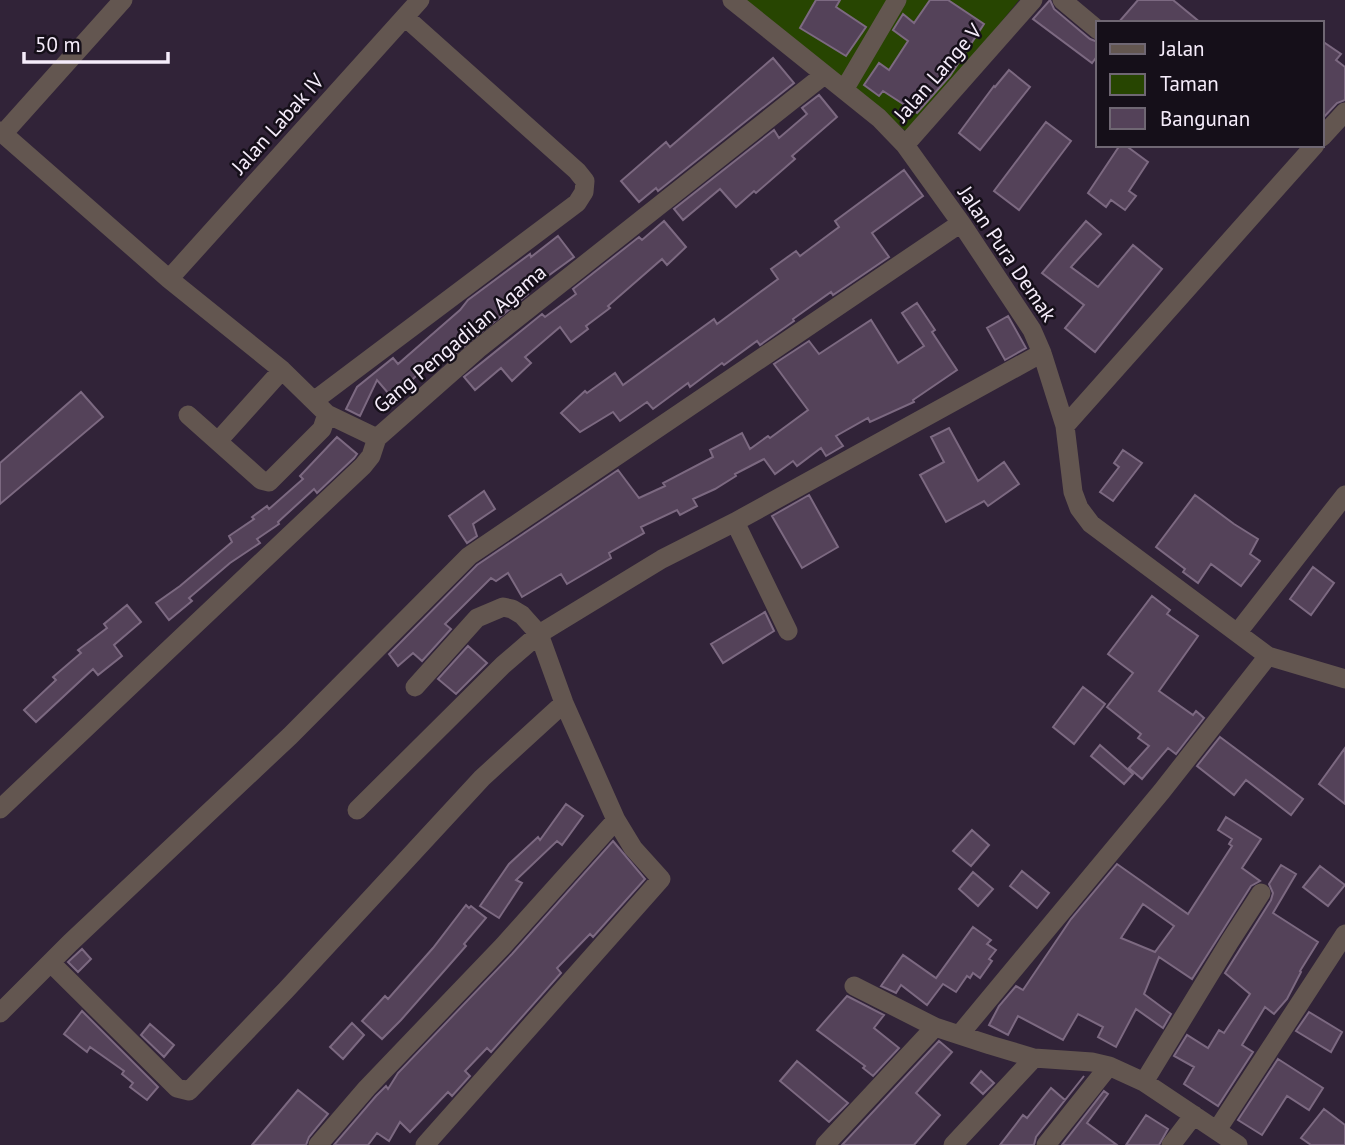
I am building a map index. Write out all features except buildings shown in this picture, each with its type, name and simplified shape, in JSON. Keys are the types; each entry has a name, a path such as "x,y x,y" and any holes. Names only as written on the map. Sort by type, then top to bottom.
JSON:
{"street":[{"path":"123,0 2,133 169,279 282,370 321,407 377,438"},
{"name":"Jalan Labak IV","path":"169,279 420,0"},
{"name":"Jalan Pura Demak","path":"732,0 878,118 905,145 961,223 1032,330 1042,353 1065,426 1073,492 1079,508 1091,524 1268,656 1345,679"},
{"path":"844,90 897,0"},
{"name":"Jalan Lange V","path":"905,145 1033,0"},
{"path":"1062,0 1096,28"},
{"path":"321,407 577,203 584,192 585,181 577,171 405,17"},
{"name":"Gang Pengadilan Agama","path":"0,809 363,466 377,438 478,349 824,75"},
{"path":"1324,135 1345,112"},
{"path":"1065,426 1313,147"},
{"path":"0,1013 289,736 469,556 961,223"},
{"path":"357,810 503,665 539,634 662,559 735,522 1042,353"},
{"path":"219,440 282,370"},
{"path":"188,415 261,480 270,482 322,429 321,407"},
{"path":"1238,632 1345,495"},
{"path":"735,522 788,631"},
{"path":"415,687 477,618 503,607 522,615 539,634 564,704 616,820 633,848 662,879 425,1145"},
{"path":"960,1034 1154,801 1268,656"},
{"path":"51,963 177,1088 192,1089 482,778 564,704"},
{"path":"318,1145 367,1088 503,946 616,820"},
{"path":"1144,1082 1261,893"},
{"path":"1217,1130 1345,933"},
{"path":"853,986 935,1027 1034,1058 1092,1062 1109,1066 1144,1082 1238,1145"},
{"path":"825,1145 935,1027"},
{"path":"953,1145 1034,1058"},
{"path":"1046,1145 1109,1066"},
{"path":"1171,1145 1194,1115"}],"green space":[{"path":"738,0 1019,0 910,135 872,102"}]}
